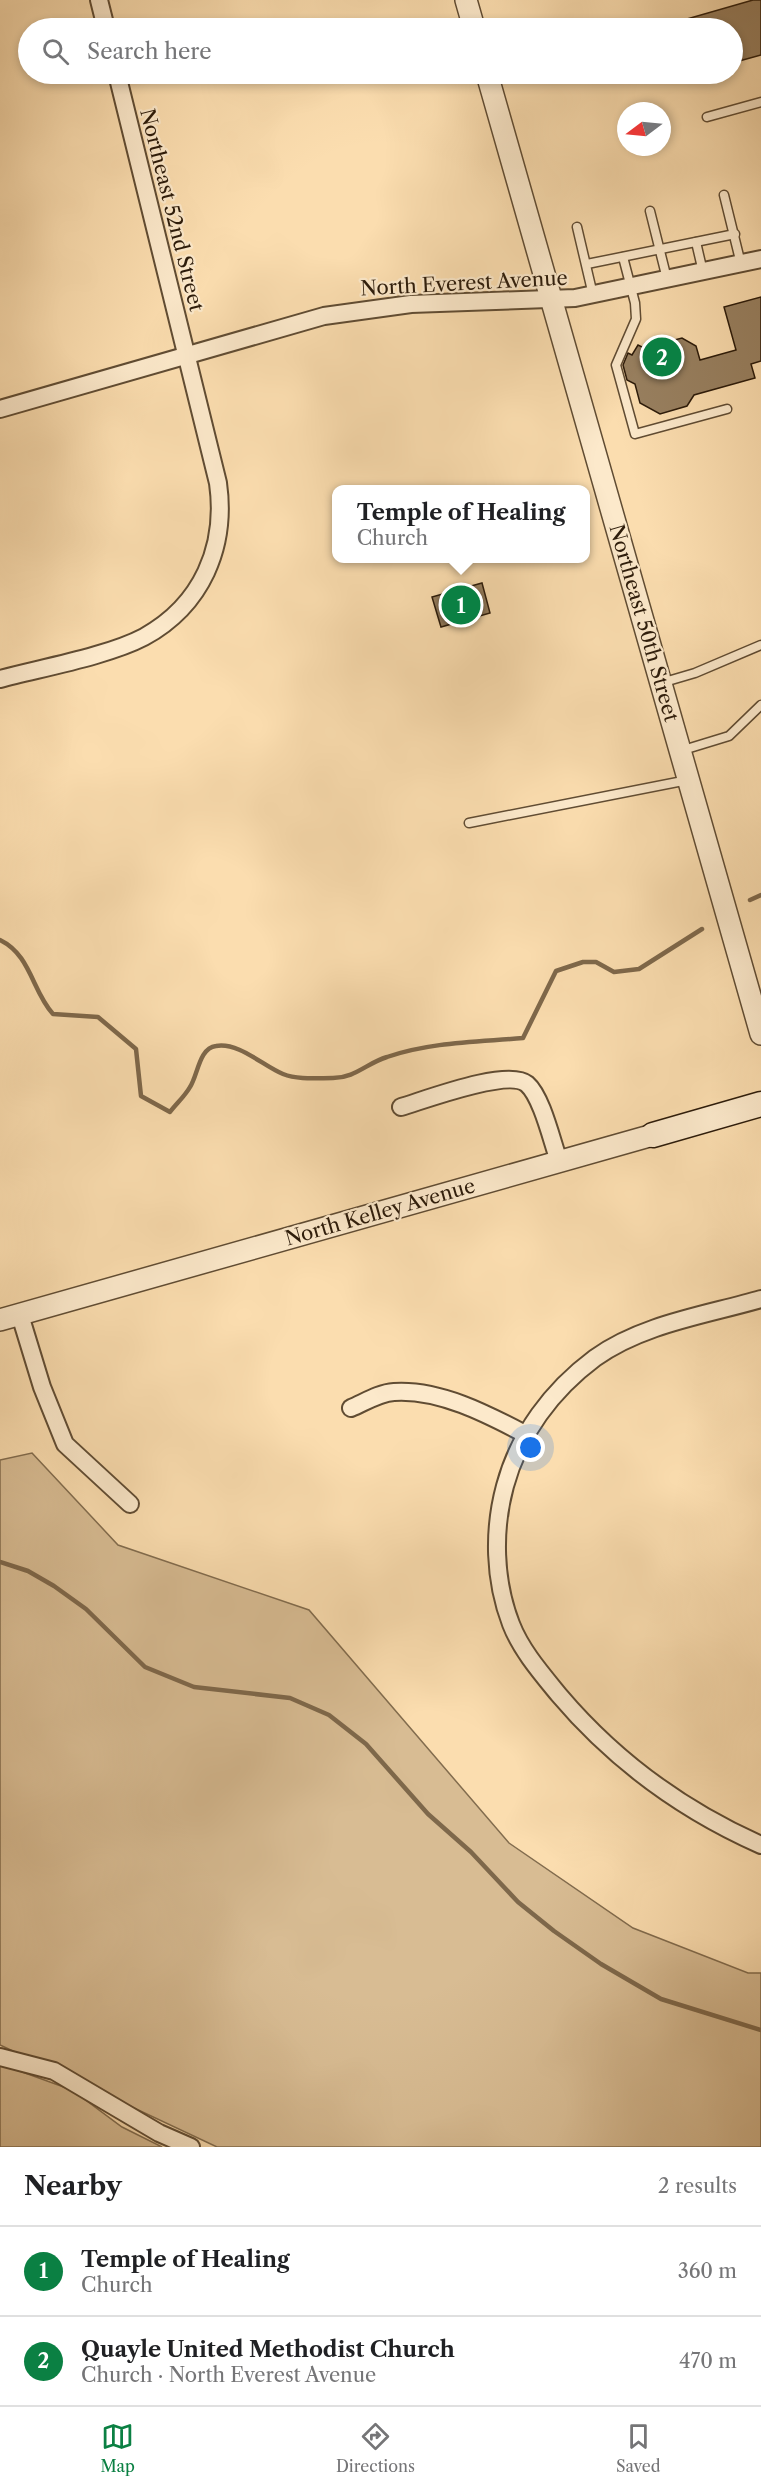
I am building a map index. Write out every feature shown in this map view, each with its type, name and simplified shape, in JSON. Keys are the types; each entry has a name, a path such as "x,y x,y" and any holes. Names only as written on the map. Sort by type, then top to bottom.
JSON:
{"main road":[{"name":"North Kelley Avenue","path":"653,1135 761,1104"}],"street":[{"path":"99,0 104,18"},
{"path":"466,0 471,18"},
{"name":"Northeast 52nd Street","path":"0,679 122,646 144,637 165,623 184,605 212,561 219,536 222,511 213,462 119,84"},
{"name":"Northeast 50th Street","path":"490,84 761,1034"},
{"name":"North Everest Avenue","path":"0,409 324,316 353,310 411,304 552,300 593,295 761,259"},
{"path":"400,1107 489,1082 519,1079 528,1085 535,1095 559,1161"},
{"name":"North Kelley Avenue","path":"10,1318 653,1135"},
{"path":"761,1299 673,1324 617,1344 573,1377 553,1397 525,1434 509,1471 497,1532 497,1556 502,1592 517,1637 544,1678 582,1722 623,1761 669,1796 719,1826 761,1845"},
{"path":"10,1318 66,1444 130,1504"},
{"path":"351,1408 381,1394 410,1393 437,1397 471,1409 525,1434"},
{"path":"0,2057 54,2071 159,2133 191,2147"}],"lane":[{"path":"707,117 761,102"},
{"path":"724,195 741,264"},
{"path":"650,211 667,280"},
{"path":"577,227 593,295"},
{"path":"587,264 735,234"},
{"path":"696,242 703,272"},
{"path":"623,257 636,319 616,365 635,434 727,409"},
{"path":"661,683 694,673 761,645"},
{"path":"680,751 729,735 761,705"},
{"path":"469,823 689,780"}],"shaded area":[{"path":"32,1453 118,1545 309,1610 509,1843 633,1928 748,1973 761,1973 761,2147 217,2147 0,2045 0,1460"},
{"path":"0,2064 72,2090 122,2127 162,2147 0,2147"}],"building":[{"path":"753,0 761,0 761,55 743,60 743,18 690,18"},
{"path":"761,297 761,361 751,364 755,378 694,395 687,406 660,414 640,403 635,384 627,380 623,365 628,353 632,355 638,345 644,348 682,338 696,346 700,360 736,350 724,307"},
{"path":"482,583 490,613 441,627 432,597"}],"waterway":[{"path":"750,900 761,895"},
{"path":"0,940 10,947 25,964 40,995 53,1014 98,1017 136,1049 141,1096 170,1112 188,1090 202,1057 210,1048 225,1046 242,1051 289,1076 333,1078 348,1076 380,1060 420,1048 523,1038 556,971 583,962 596,962 614,972 639,969 702,929"},
{"path":"0,1562 28,1571 86,1609 145,1667 194,1687 290,1698 329,1715 366,1744 428,1814 471,1852 518,1902 554,1931 601,1964 661,1999 761,2030"}],"place":[{"name":"Quayle United Methodist Church","path":"662,357"},
{"name":"Temple of Healing","path":"461,605"}]}
